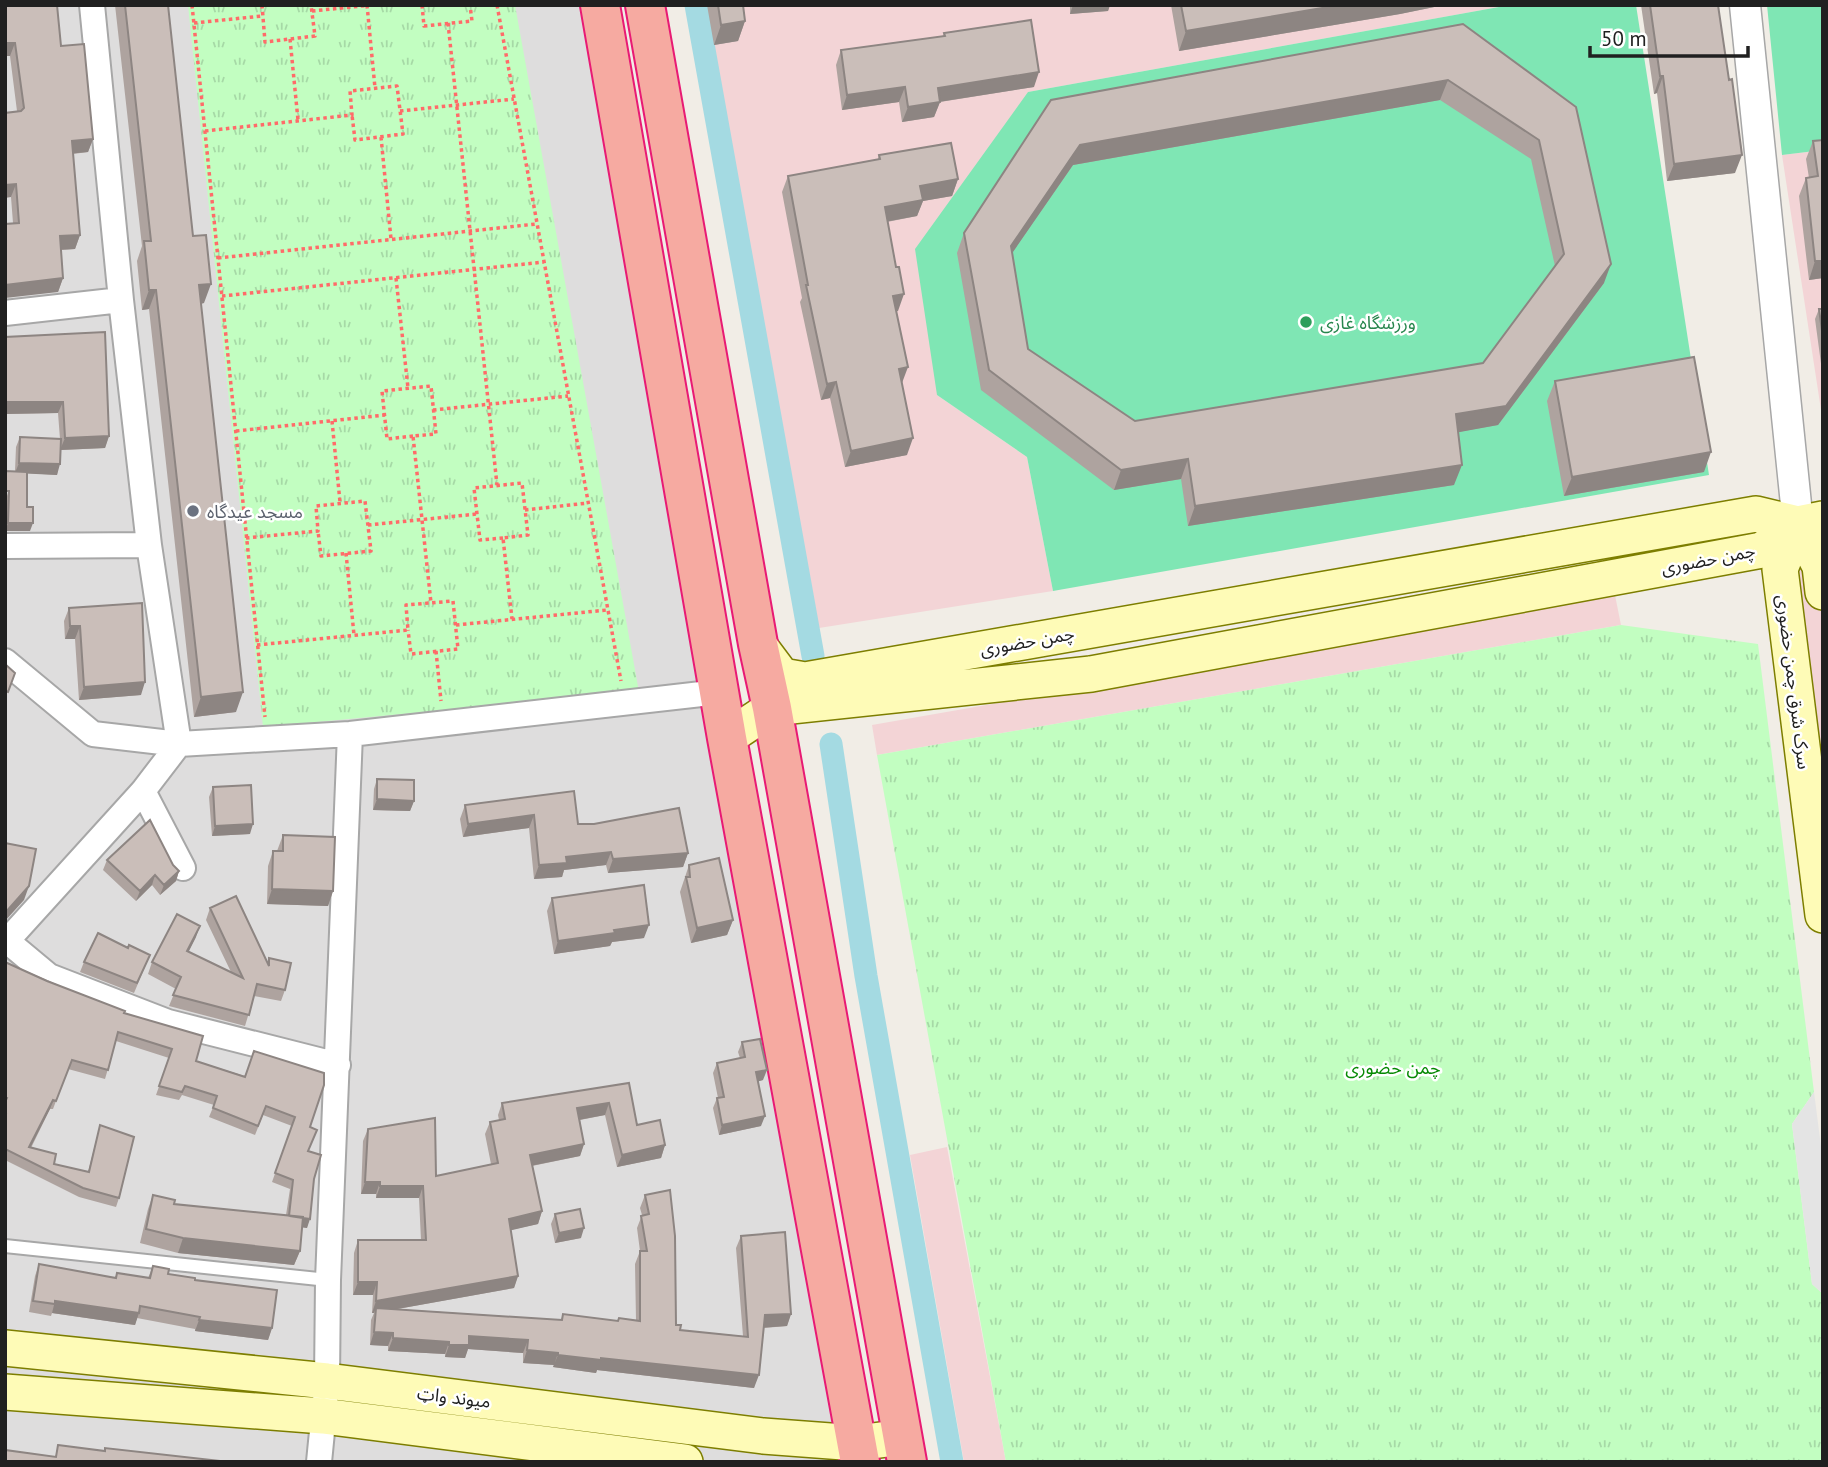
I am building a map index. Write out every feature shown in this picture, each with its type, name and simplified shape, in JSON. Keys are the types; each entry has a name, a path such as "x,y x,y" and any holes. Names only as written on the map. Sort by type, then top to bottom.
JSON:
{"highway":[{"path":"600,5 727,738 859,1452"},
{"path":"645,5 905,1449"},
{"path":"686,506 729,476"}],"main road":[{"name":"چمن حضوری","path":"758,644 782,676 805,680 1756,513 1810,522"},
{"path":"1810,522 1823,592"},
{"name":"چمن حضوری","path":"727,738 772,708 1091,674 1762,550 1810,522"},
{"name":"سرک شرق چمن حضوری","path":"1810,522 1780,569 1823,915"},
{"name":"میوند واټ","path":"5,1348 327,1381 762,1436 859,1452 905,1449"},
{"name":"میوند واټ","path":"5,1392 323,1416 685,1462"}],"street":[{"path":"92,5 121,300 149,545 179,744 143,791 6,942 49,976 168,1022 338,1065"},
{"path":"1745,5 1810,522"},
{"path":"5,313 121,300"},
{"path":"5,545 149,545"},
{"path":"5,661 93,734 179,744 350,734 719,692"},
{"path":"320,1462 327,1381 328,1280 350,734"},
{"path":"143,791 183,868"}],"lane":[{"path":"5,1246 328,1280"}],"path":[{"path":"192,5 265,719"},
{"path":"262,5 265,41 315,36 312,5"},
{"path":"312,11 368,5 375,88"},
{"path":"422,5 424,26 472,21 470,5"},
{"path":"497,5 621,685"},
{"path":"194,23 263,16"},
{"path":"448,23 497,485"},
{"path":"290,39 299,121"},
{"path":"397,86 402,134 355,140 350,91 375,88 397,86"},
{"path":"400,111 514,99"},
{"path":"205,131 352,115"},
{"path":"381,137 391,239"},
{"path":"218,258 537,224"},
{"path":"222,296 544,262"},
{"path":"396,278 408,388"},
{"path":"431,386 433,411 436,434 387,439 382,391 431,386"},
{"path":"433,411 568,397"},
{"path":"236,431 385,415"},
{"path":"332,421 340,503"},
{"path":"413,436 431,603"},
{"path":"522,483 525,510 527,535 480,540 474,488 522,483"},
{"path":"365,501 371,551 321,556 316,506 340,503 365,501"},
{"path":"525,510 588,503"},
{"path":"368,525 477,514"},
{"path":"246,538 318,531"},
{"path":"503,538 512,619"},
{"path":"346,553 354,635"},
{"path":"453,601 458,649 411,654 406,605 431,603 453,601"},
{"path":"456,625 607,610"},
{"path":"257,645 408,630"},
{"path":"436,651 441,703"}],"shaded area":[{"path":"5,5 600,5 860,1462 5,1462"},
{"path":"706,5 1510,5 1028,92 937,395 1027,457 1053,591 819,628"},
{"path":"1823,150 1823,423 1782,155"},
{"path":"1823,519 1823,915 1780,569"},
{"path":"1615,595 1621,625 877,755 872,725"},
{"path":"1814,1092 1823,1162 1823,1294 1812,1284 1792,1124"},
{"path":"947,1147 1006,1462 964,1462 910,1155"}],"green space":[{"path":"188,5 515,5 639,692 263,727"},
{"name":"ورزشگاه غازی","path":"1510,5 1636,5 1709,475 1053,591 1027,457 937,395 915,249 1028,92"},
{"path":"1767,5 1823,5 1823,150 1782,155"},
{"name":"چمن حضوری","path":"1621,625 1758,644 1814,1092 1792,1124 1812,1284 1823,1294 1823,1462 1006,1462 877,755"}],"building":[{"path":"5,5 57,5 61,46 84,44 93,139 72,141 80,235 60,236 63,278 5,285 5,224 19,223 16,184 5,185 5,113 21,111 24,108 15,43 5,43"},
{"name":"مسجد عیدگاه","path":"125,5 168,5 193,236 206,235 211,284 199,285 243,692 201,697 156,290 149,290 144,241 151,241"},
{"path":"718,5 743,5 745,21 721,25"},
{"path":"1181,5 1340,5 1186,31"},
{"path":"1650,5 1718,5 1729,80 1732,79 1742,155 1674,164 1663,76 1660,76"},
{"path":"1031,20 1039,72 938,88 940,102 908,107 905,87 847,95 841,50 945,36 944,33"},
{"path":"1463,24 1576,107 1611,264 1506,406 1456,414 1462,465 1195,506 1188,459 1121,470 989,370 964,233 1051,100","holes":["1448,80 1539,140 1564,254 1483,363 1135,421 1028,349 1011,246 1080,145"]},
{"path":"1823,140 1823,261 1815,261 1806,178 1818,176 1813,141"},
{"path":"951,143 958,179 920,186 923,200 885,207 904,294 893,296 908,367 899,369 913,438 851,451 836,382 827,384 806,285 788,176 880,159 879,155"},
{"path":"1819,309 1823,309 1823,338"},
{"path":"105,332 109,436 65,438 63,402 5,402 5,337"},
{"path":"1694,357 1711,452 1572,477 1555,381"},
{"path":"20,437 61,439 60,464 19,463"},
{"path":"5,471 27,472 27,507 33,507 33,523 8,523 9,491 5,491"},
{"path":"142,603 145,682 84,687 80,626 70,626 69,608"},
{"path":"5,664 15,673 8,692 5,691"},
{"path":"377,779 414,780 414,801 377,799"},
{"path":"251,785 253,824 215,826 213,787"},
{"path":"574,791 578,824 594,824 679,808 688,853 613,859 611,852 566,857 567,863 539,865 534,815 468,824 465,805"},
{"path":"150,820 173,865 179,871 164,885 155,875 140,891 107,860"},
{"path":"283,835 335,837 333,891 272,889 273,851 283,851"},
{"path":"5,843 36,849 29,886 5,913"},
{"path":"719,858 733,920 697,928 686,877 690,877 689,865"},
{"path":"644,885 649,925 558,941 552,898"},
{"path":"236,896 269,966 269,958 291,963 285,990 257,984 249,1015 173,995 181,977 152,962 177,914 200,926 187,951 243,978 210,908"},
{"path":"98,933 128,948 129,945 150,955 137,983 84,962"},
{"path":"5,962 125,1011 124,1013 203,1036 196,1061 245,1077 254,1051 324,1073 324,1085 310,1127 317,1130 308,1151 321,1155 314,1179 310,1219 289,1216 293,1180 275,1173 295,1117 266,1106 258,1126 213,1108 217,1096 185,1086 182,1092 159,1086 172,1049 118,1032 108,1070 72,1060 56,1101 53,1100 29,1147 56,1154 54,1164 89,1172 100,1125 134,1137 119,1198 83,1188 5,1149"},
{"path":"760,1039 767,1070 756,1072 765,1116 722,1125 717,1098 724,1097 717,1063 745,1057 742,1042"},
{"path":"629,1083 637,1125 660,1120 665,1145 622,1155 609,1103 577,1108 584,1144 530,1155 542,1211 509,1219 518,1276 376,1301 377,1282 358,1282 358,1240 426,1240 423,1186 380,1186 380,1182 365,1182 368,1129 435,1118 436,1176 498,1163 490,1122 505,1119 502,1103"},
{"path":"670,1190 675,1236 676,1325 681,1325 680,1330 748,1337 741,1236 785,1232 791,1314 765,1315 759,1375 558,1355 527,1350 528,1340 469,1336 469,1345 449,1345 449,1342 393,1338 393,1333 374,1332 376,1308 562,1320 563,1314 640,1321 640,1251 647,1251 641,1216 649,1214 645,1195"},
{"path":"153,1195 175,1200 174,1204 303,1217 300,1251 183,1238 146,1229"},
{"path":"580,1209 584,1228 559,1233 555,1214"},
{"path":"39,1264 116,1278 117,1273 150,1278 153,1266 169,1269 168,1274 195,1280 277,1290 272,1328 199,1320 200,1317 140,1306 139,1313 55,1301 55,1304 33,1301"},
{"path":"58,1445 229,1462 5,1462 5,1450 56,1457"}],"waterway":[{"path":"696,5 813,656"},
{"path":"831,744 866,976 952,1462"}],"place":[{"name":"ورزشگاه غازی","path":"1306,322"},
{"name":"مسجد عیدگاه","path":"193,511"}]}
